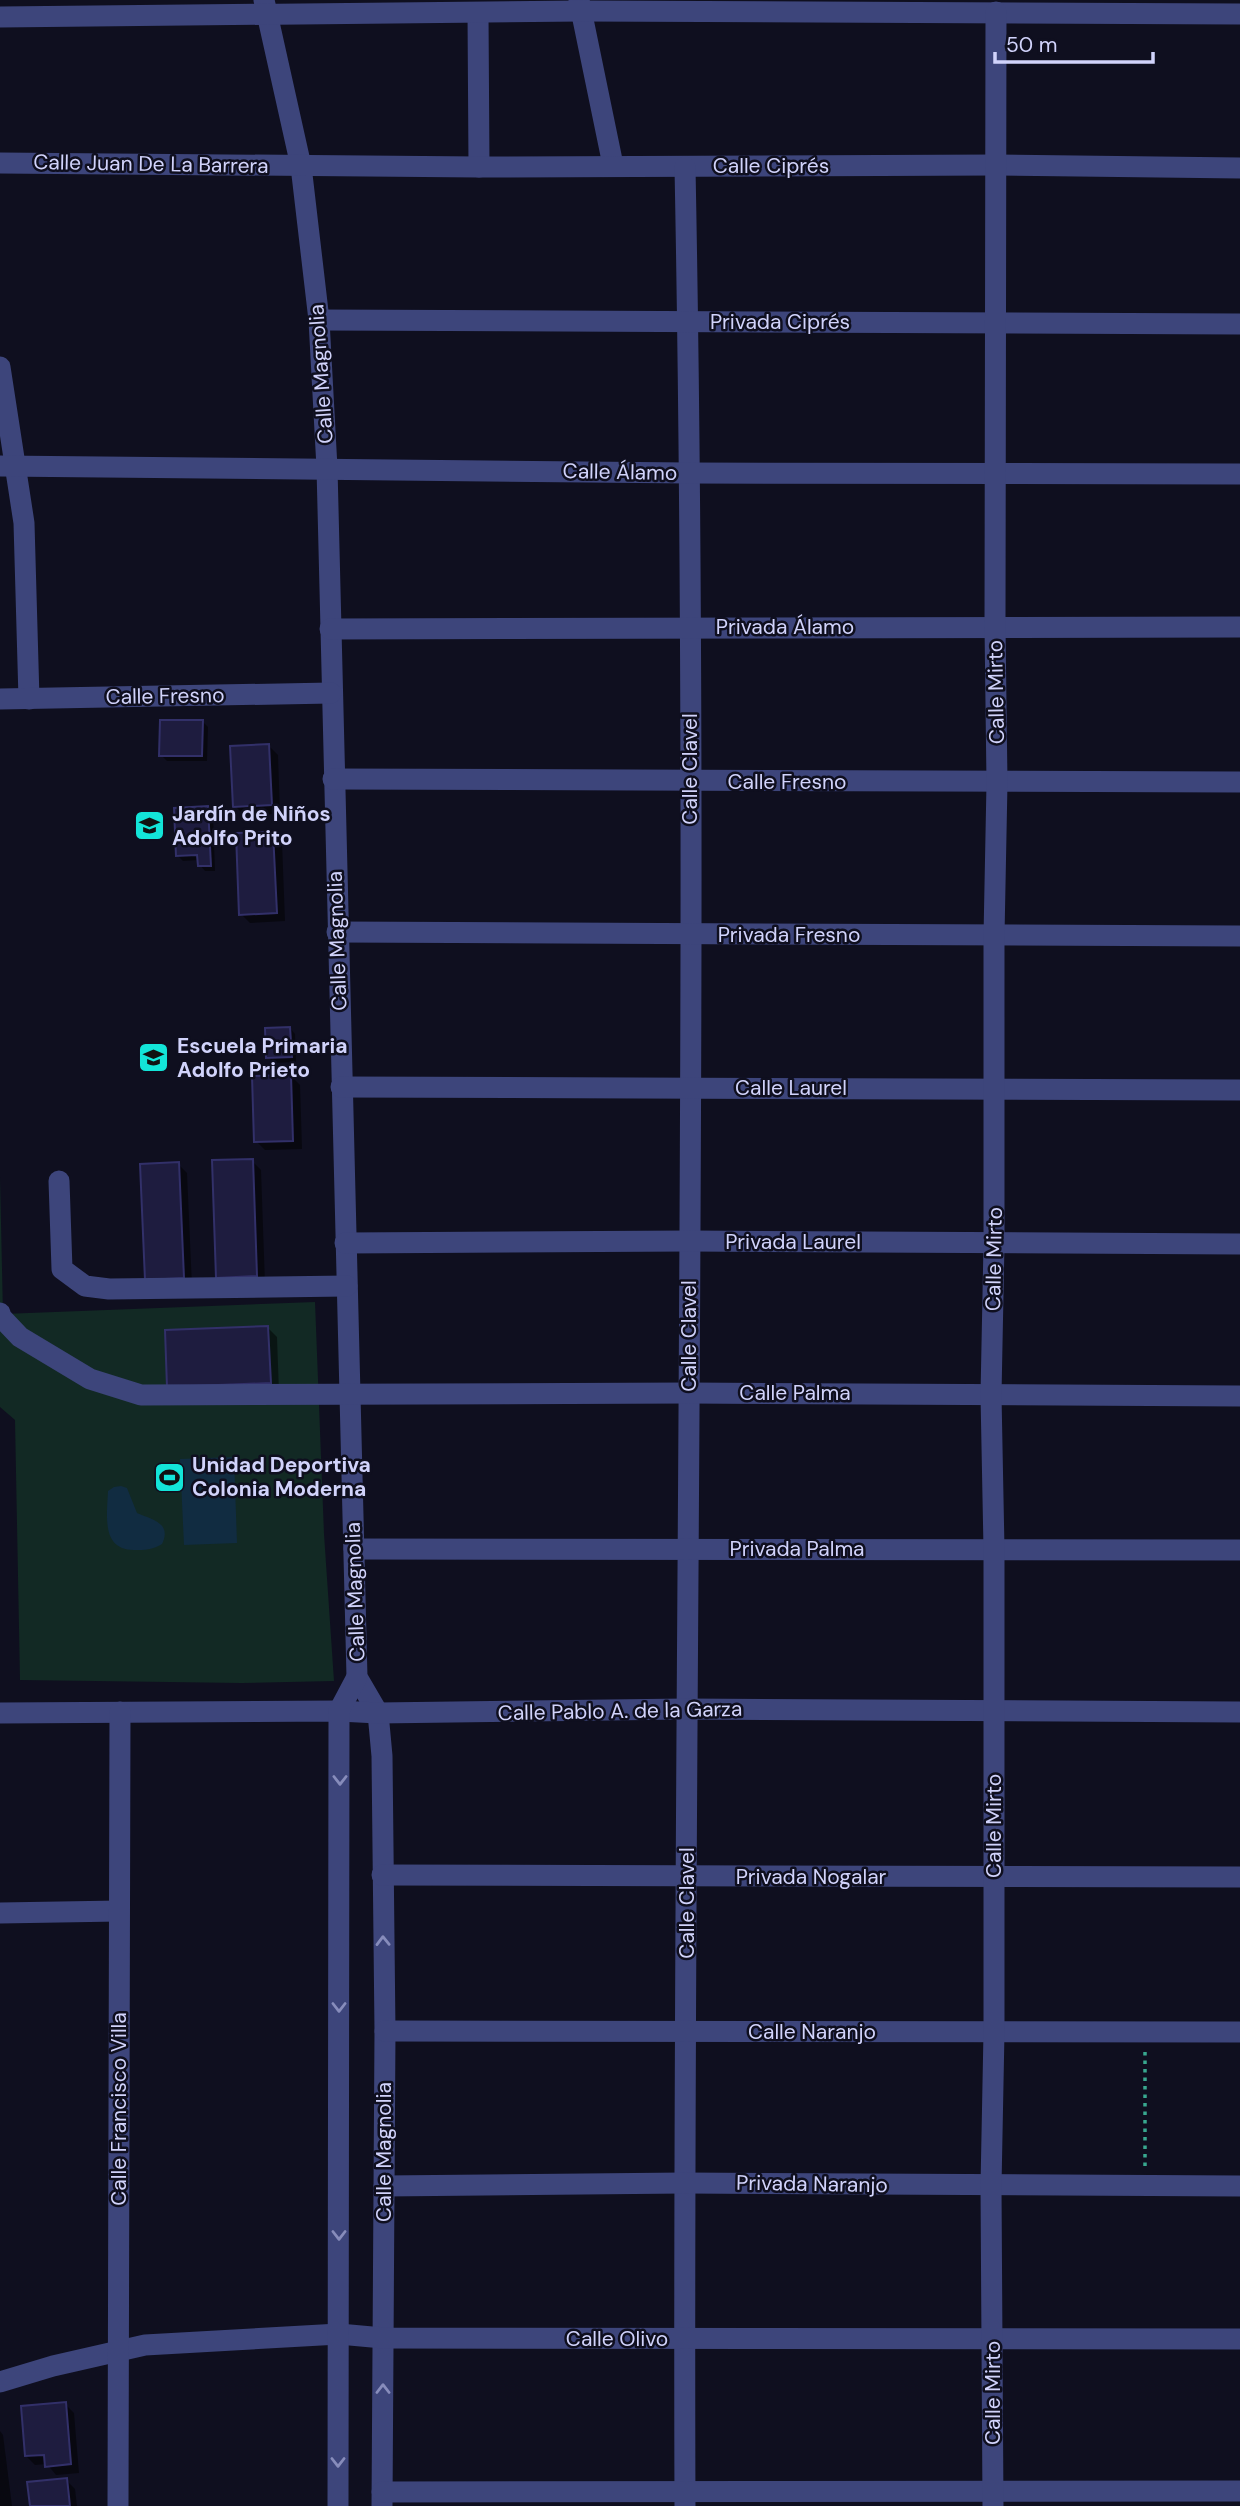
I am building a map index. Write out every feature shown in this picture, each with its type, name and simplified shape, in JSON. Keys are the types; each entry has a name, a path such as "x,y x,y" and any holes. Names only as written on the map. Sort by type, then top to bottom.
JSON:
{"street":[{"path":"580,6 613,165"},
{"path":"0,16 266,7 478,13 580,6 1240,14"},
{"name":"Calle Magnolia","path":"266,7 301,166 319,320 327,468 357,1677 339,1712 338,2506"},
{"name":"Calle Mirto","path":"993,2499 991,2186 994,2032 994,1549 991,1395 994,936 998,783 995,626 996,12"},
{"path":"478,13 478,167"},
{"name":"Calle Juan De La Barrera","path":"0,163 301,166"},
{"name":"Calle Ciprés","path":"301,166 997,165 1240,168"},
{"name":"Calle Clavel","path":"685,167 690,627 685,2498"},
{"name":"Privada Ciprés","path":"319,320 1240,324"},
{"path":"0,367 8,466 24,523 29,699"},
{"name":"Calle Álamo","path":"8,466 689,473 1240,474"},
{"name":"Privada Álamo","path":"330,629 1240,627"},
{"name":"Calle Fresno","path":"0,699 331,693"},
{"name":"Calle Fresno","path":"333,779 1240,782"},
{"name":"Privada Fresno","path":"337,932 1240,936"},
{"name":"Calle Laurel","path":"341,1087 1240,1090"},
{"path":"59,1181 62,1269 85,1286 109,1289 346,1286"},
{"name":"Privada Laurel","path":"345,1243 690,1241 1240,1244"},
{"name":"Calle Palma","path":"0,1313 20,1337 90,1379 141,1395 689,1393 1240,1396"},
{"name":"Privada Palma","path":"354,1549 1240,1550"},
{"name":"Calle Magnolia","path":"357,1677 378,1713 382,1756 385,2031 382,2499"},
{"name":"Calle Pablo A. de la Garza","path":"0,1713 378,1713 686,1709 1240,1713"},
{"name":"Calle Francisco Villa","path":"118,2506 120,1712"},
{"name":"Privada Nogalar","path":"382,1875 687,1878 1240,1877"},
{"path":"0,1913 119,1911"},
{"name":"Calle Naranjo","path":"385,2031 1240,2032"},
{"name":"Privada Naranjo","path":"384,2186 684,2183 1240,2186"},
{"name":"Calle Olivo","path":"0,2382 119,2350 171,2343 339,2334 383,2338 1240,2339"},
{"path":"382,2499 993,2499 1240,2491"}],"path":[{"path":"1145,2032 1145,2186"}],"green space":[{"name":"Unidad Deportiva Colonia Moderna","path":"0,1177 3,1314 315,1302 324,1534 334,1681 242,1683 20,1680 15,1420 0,1407"}],"water":[{"path":"234,1457 237,1543 184,1545 180,1459"},
{"path":"121,1486 127,1488 137,1513 155,1520 163,1527 165,1531 162,1544 134,1550 123,1548 111,1538 107,1520 108,1491"}],"building":[{"path":"160,720 203,720 202,756 159,756"},
{"path":"269,744 272,805 233,807 230,746"},
{"path":"208,806 211,866 198,866 197,855 176,856 174,808"},
{"path":"273,832 277,913 239,915 236,833"},
{"path":"290,1027 292,1057 266,1058 265,1028"},
{"path":"291,1075 293,1141 254,1142 252,1076"},
{"path":"253,1159 257,1276 216,1278 212,1160"},
{"path":"179,1162 184,1278 145,1280 140,1164"},
{"path":"268,1326 271,1383 167,1387 165,1330"},
{"path":"66,2402 71,2464 45,2467 44,2455 25,2456 21,2406"},
{"path":"67,2478 70,2506 30,2506 27,2482"}],"place":[{"name":"Jardín de Niños Adolfo Prito","path":"149,826"},
{"name":"Escuela Primaria Adolfo Prieto","path":"154,1058"},
{"name":"Unidad Deportiva Colonia Moderna","path":"169,1477"}]}
